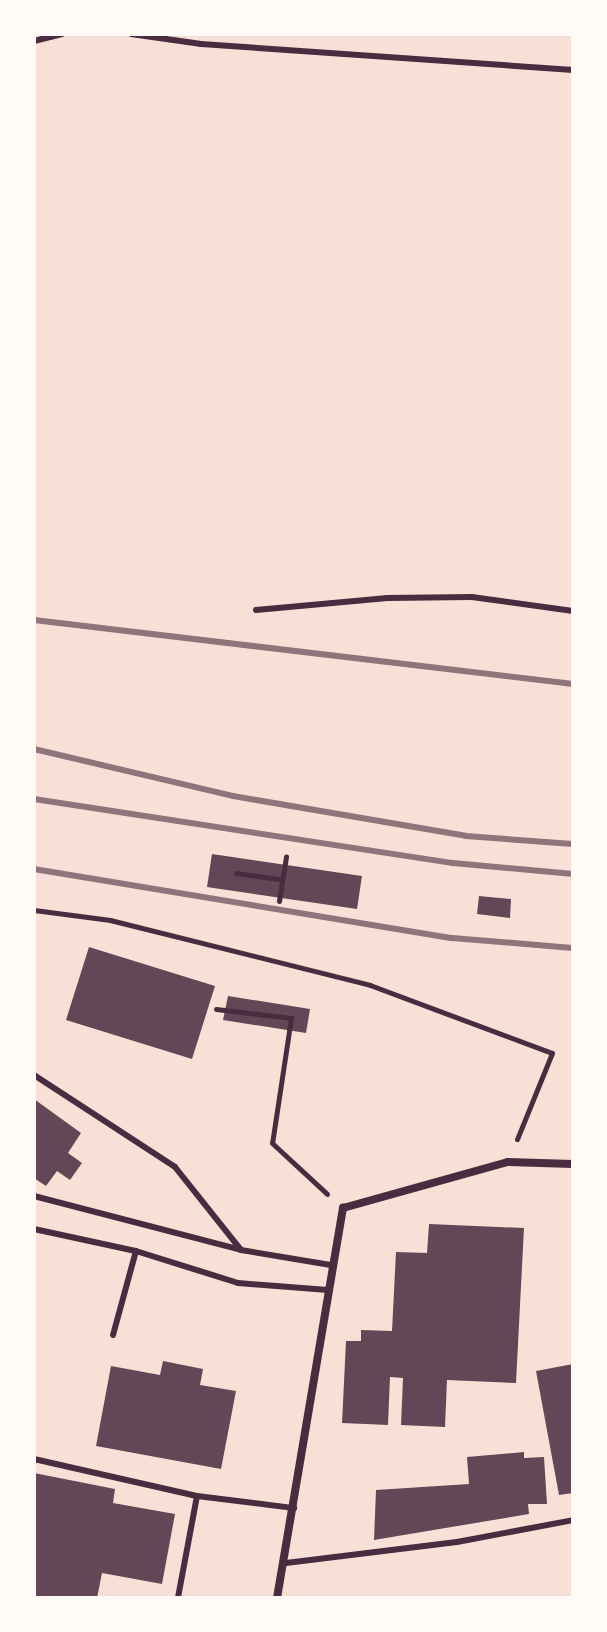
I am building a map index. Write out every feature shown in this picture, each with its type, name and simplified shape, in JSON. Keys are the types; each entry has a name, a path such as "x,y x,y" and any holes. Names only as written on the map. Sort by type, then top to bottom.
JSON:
{"street":[{"path":"277,1598 286,1563 331,1265 343,1208 508,1162 573,1164"}],"lane":[{"path":"34,41 62,34"},
{"path":"131,34 201,44 573,70"},
{"path":"256,610 387,598 472,597 573,611"},
{"path":"34,1075 175,1167 241,1250"},
{"path":"34,1196 241,1250 331,1265"},
{"path":"34,1229 136,1251 238,1283 328,1290"},
{"path":"113,1335 136,1251"},
{"path":"34,1459 197,1496 294,1508"},
{"path":"178,1598 197,1496"},
{"path":"286,1563 457,1542 573,1520"}],"path":[{"path":"279,901 279,879 286,857"},
{"path":"236,873 279,879"},
{"path":"34,910 110,920 370,985 552,1053 508,1162"},
{"path":"216,1009 291,1018 272,1143 343,1208"}],"building":[{"path":"212,854 362,876 357,909 207,887"},
{"path":"479,896 511,899 510,918 477,914"},
{"path":"89,947 215,986 192,1059 66,1020"},
{"path":"228,996 310,1009 306,1033 223,1020"},
{"path":"34,1099 81,1133 68,1153 82,1163 70,1180 57,1171 46,1186 34,1178"},
{"path":"429,1224 524,1228 516,1383 447,1380 445,1427 401,1425 403,1378 390,1377 388,1425 342,1423 346,1341 361,1341 361,1330 392,1331 396,1252 427,1253"},
{"path":"163,1361 203,1369 200,1385 236,1391 221,1469 96,1446 111,1366 160,1375"},
{"path":"573,1364 573,1493 559,1495 536,1371"},
{"path":"524,1452 524,1458 544,1457 547,1504 528,1504 529,1514 374,1540 376,1490 469,1484 467,1457"},
{"path":"34,1473 115,1489 113,1503 175,1514 162,1584 102,1573 97,1598 34,1598"}],"railway":[{"path":"34,620 573,684"},
{"path":"34,749 233,796 466,836 573,844"},
{"path":"34,799 453,863 573,874"},
{"path":"34,869 452,938 573,948"}]}
